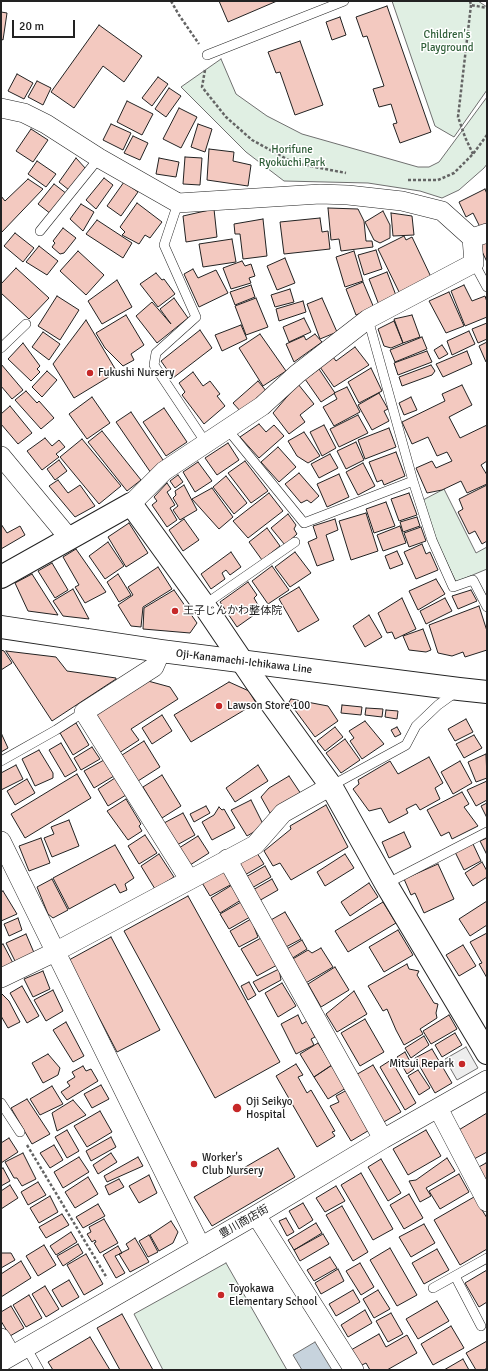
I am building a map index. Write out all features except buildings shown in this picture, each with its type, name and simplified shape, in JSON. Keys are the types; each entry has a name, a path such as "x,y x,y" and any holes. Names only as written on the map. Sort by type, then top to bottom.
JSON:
{"street":[{"path":"1,108 24,113 46,124 99,158 178,203 320,194 402,201 442,211 480,236 474,263 368,319 297,374 262,406 228,430 164,471 131,504 1,577"},
{"path":"1,456 70,538"},
{"path":"131,504 332,786 386,884 487,1053"},
{"name":"Oji-Kanamachi-Ichikawa Line","path":"1,627 161,651 487,692"},
{"path":"161,651 154,667 84,712 189,879"},
{"path":"1,978 55,952 255,845 283,813 332,786"},
{"path":"1,841 201,1247"},
{"path":"227,859 383,1139"},
{"name":"豊川商店街","path":"13,1355 487,1080"},
{"path":"438,1108 487,1202"},
{"path":"256,1215 354,1370"},
{"path":"1,1338 13,1355"}],"lane":[{"path":"207,55 344,1"},
{"path":"40,231 99,158"},
{"path":"178,203 164,245 196,318 156,353 154,365 206,443"},
{"path":"474,263 487,287"},
{"path":"368,319 413,481 432,540 453,587 473,580 487,607"},
{"path":"1,348 26,324"},
{"path":"228,430 304,523 413,481"},
{"path":"204,605 295,542"},
{"path":"332,786 406,745 416,726 459,689"},
{"path":"1,761 56,730 84,712"},
{"path":"386,884 487,832"},
{"path":"1,1103 20,1132"},
{"path":"433,1288 487,1258"},
{"path":"455,1276 481,1326"},
{"path":"13,1355 39,1370"}],"path":[{"path":"171,1 207,55 202,87 226,117 252,140 294,163 349,174"},
{"path":"473,154 458,117 470,3 487,8"},
{"path":"401,180 438,180 454,173 473,154 487,135"},
{"path":"20,1132 117,1295"}],"green space":[{"name":"Children's Playground","path":"392,1 478,1 487,7 487,90 454,137 435,126"},
{"name":"Horifune Ryokuchi Park","path":"221,59 236,94 267,116 302,134 418,167 429,167 439,162 487,97 487,164 459,190 442,198 420,191 368,183 284,181 246,152 181,87"},
{"path":"444,489 476,553 487,547 487,569 456,582 436,540 423,500"},
{"path":"226,1263 287,1370 163,1370 134,1314"}],"shaded area":[{"name":"Mitsui Repark","path":"466,1047 478,1068 457,1080 445,1059"},
{"path":"315,1342 332,1370 302,1370 293,1355"}],"place":[{"name":"Fukushi Nursery","path":"90,373"},
{"name":"王子じんかわ整体院","path":"175,611"},
{"name":"Lawson Store 100","path":"219,706"},
{"name":"Mitsui Repark","path":"462,1064"},
{"name":"Oji Seikyo Hospital","path":"237,1108"},
{"name":"Worker's Club Nursery","path":"194,1164"},
{"name":"Toyokawa Elementary School","path":"221,1295"}]}
